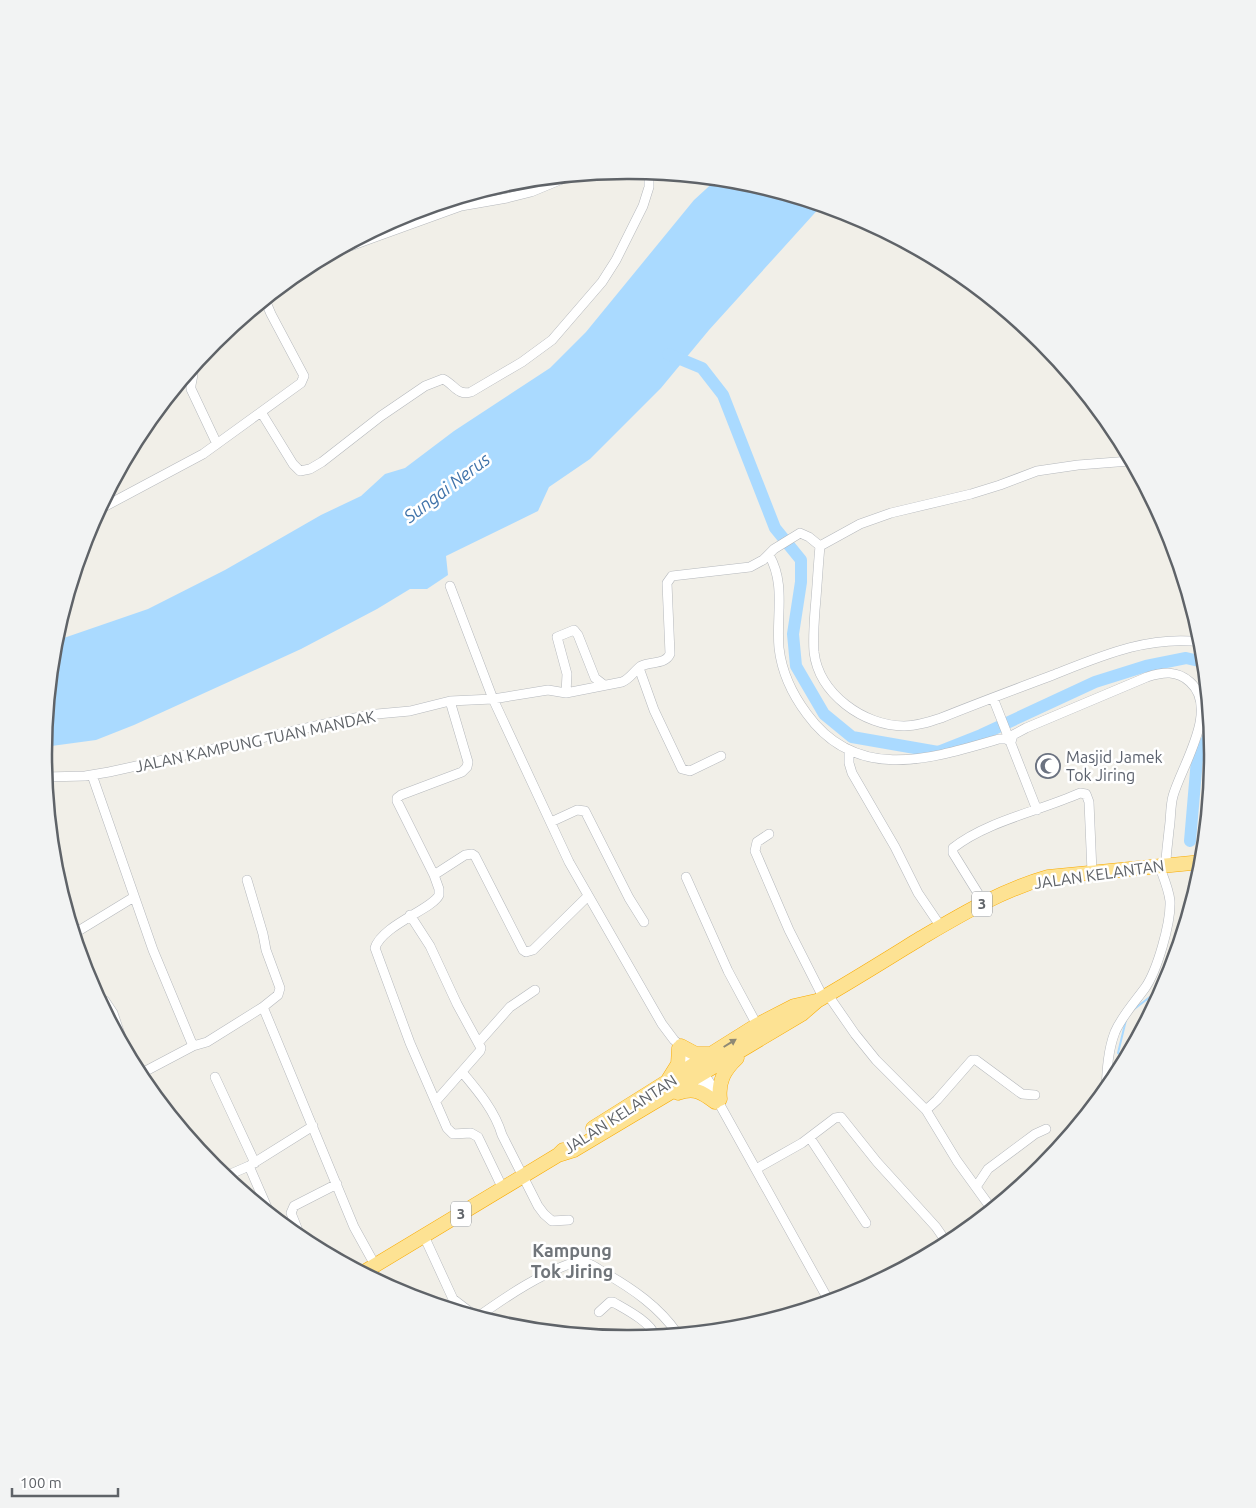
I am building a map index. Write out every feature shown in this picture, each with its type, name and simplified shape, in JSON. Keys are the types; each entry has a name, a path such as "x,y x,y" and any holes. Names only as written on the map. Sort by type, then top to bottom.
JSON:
{"highway":[{"name":"JALAN KELANTAN","path":"558,1155 570,1144 614,1114 665,1085 750,1045 802,1014 823,998 1005,891 1048,877 1193,863"},
{"name":"JALAN KELANTAN","path":"558,1155 574,1150 653,1102 698,1070 712,1054 757,1025 794,1006 823,998"},
{"path":"653,1102 684,1090 693,1090 718,1102 720,1082 728,1066 750,1045"},
{"path":"665,1085 678,1064 679,1046 696,1054 712,1054"},
{"name":"3","path":"370,1268 558,1155"}],"street":[{"path":"261,412 293,464 300,471 304,471 322,462 381,416 425,386 443,379 459,392 465,394 522,362 552,340 608,274 643,206 649,187 649,179"},
{"path":"375,237 461,206 531,192 552,183"},
{"path":"110,504 217,444 301,383 304,376 267,306"},
{"path":"193,378 191,389 217,444"},
{"path":"820,546 860,524 885,515 907,508 971,494 1037,471 1123,462"},
{"path":"820,546 809,537 800,534 771,552 779,586 779,647 785,677 801,707 818,729 848,750 866,756 897,761 927,758 999,739 1010,740"},
{"path":"820,546 814,652 824,678 839,699 860,714 874,721 905,726 922,724 1091,660 1135,646 1161,641 1192,641"},
{"name":"JALAN KAMPUNG TUAN MANDAK","path":"53,777 92,775 338,721 377,714 410,711 450,701 493,699 548,690 566,693 627,680 639,668 665,660 670,654 667,583 672,576 750,567 763,560 771,552"},
{"path":"450,586 493,699 588,896 662,1024 698,1070 718,1102 825,1294"},
{"path":"566,693 567,674 557,637 571,630 574,630 578,635 595,678 604,685"},
{"path":"639,668 654,710 682,769 690,771 722,756"},
{"path":"1010,740 1013,735 1026,728 1147,677 1168,672 1189,681 1201,698"},
{"path":"993,698 1037,810"},
{"path":"450,701 468,762 467,767 462,772 401,794 397,798 434,875 439,889 438,898 410,915 378,942 375,948 410,1043 450,1132 457,1135 471,1133 478,1137 503,1189"},
{"path":"1107,1074 1108,1056 1116,1031 1121,1020 1151,979 1159,957 1169,914 1170,902 1165,864 1173,796 1199,728 1201,710"},
{"path":"848,750 852,773 895,847 918,893 941,927"},
{"path":"92,775 153,950 193,1046"},
{"path":"984,902 953,853 953,848 1002,822 1080,793 1086,794 1089,802 1092,872"},
{"path":"551,822 577,810 584,811 644,922"},
{"path":"769,834 756,842 755,851 789,930 823,998 876,1060 926,1110 946,1144 988,1203"},
{"path":"434,875 470,854 475,856 523,950 526,952 533,950 588,896"},
{"path":"686,877 728,971 757,1025"},
{"path":"147,1070 193,1046 207,1042 263,1007 278,995 280,988 266,950 247,880"},
{"path":"80,930 134,898"},
{"path":"410,915 430,946 457,1004 481,1048 480,1052 436,1101"},
{"path":"479,1042 510,1007 535,990"},
{"path":"263,1007 360,1239 369,1268"},
{"path":"926,1110 972,1060 976,1060 1022,1094 1035,1096"},
{"path":"462,1072 482,1097 499,1125 502,1136 540,1210 550,1220 570,1220"},
{"path":"215,1077 252,1164 265,1200"},
{"path":"756,1169 810,1138 835,1118 843,1119 877,1162 942,1236"},
{"path":"233,1173 252,1164 313,1126"},
{"path":"976,1187 988,1169 1035,1134 1046,1129"},
{"path":"810,1138 866,1223"},
{"path":"295,1224 291,1213 294,1206 337,1184"},
{"path":"424,1236 450,1294 458,1304"},
{"path":"486,1311 528,1282 548,1272 581,1261 590,1264 628,1286 664,1316 672,1327"},
{"path":"599,1312 610,1302 613,1302 633,1314 652,1329"}],"water":[{"name":"Sungai Nerus","path":"711,185 777,198 817,210 709,330 661,388 590,459 549,487 538,511 446,556 448,575 427,589 410,589 377,609 301,649 134,725 96,740 52,746 57,679 65,638 148,609 225,570 321,515 361,496 385,474 405,468 454,431 550,368 586,332 694,200"}],"waterway":[{"path":"668,354 702,368 723,395 775,528 801,560 801,582 793,634 796,666 824,714 852,737 938,752 981,735 1095,682 1146,666 1186,658 1195,660"},
{"path":"1190,841 1197,759 1204,746"},
{"path":"1133,1010 1149,997"},
{"path":"1119,1054 1126,1020"}],"place":[{"name":"Masjid Jamek Tok Jiring","path":"1048,766"}],"district":[{"name":"Kampung Tok Jiring","path":"572,1261"}]}
